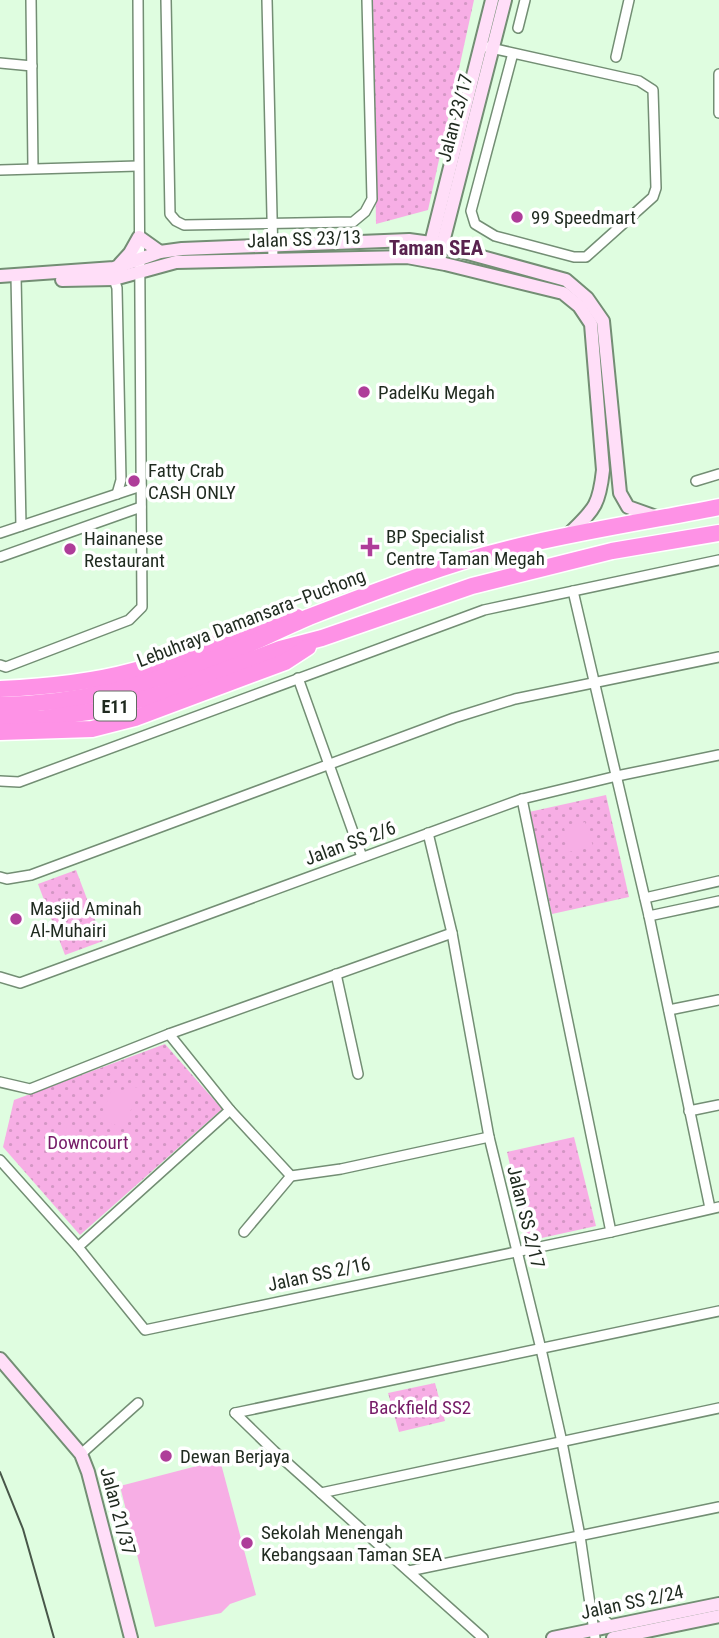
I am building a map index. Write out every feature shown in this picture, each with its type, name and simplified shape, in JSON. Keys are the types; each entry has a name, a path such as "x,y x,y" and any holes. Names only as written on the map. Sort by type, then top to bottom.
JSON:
{"highway":[{"name":"Lebuhraya Damansara–Puchong","path":"0,719 39,719 102,710 161,694 309,617 482,554 719,507"},
{"name":"Lebuhraya Damansara–Puchong","path":"0,705 42,704 98,696 322,638 472,586 612,551 719,533"},
{"path":"0,689 92,681 135,671 275,620 309,617"},
{"path":"0,732 92,729 135,718 285,662 322,638"}],"street":[{"path":"31,0 33,168"},
{"path":"0,665 6,667 130,620 142,607 138,0"},
{"path":"166,0 170,214 184,225 353,222 365,212 372,199 367,0"},
{"path":"267,0 273,252"},
{"name":"Jalan 23/17","path":"487,47 492,0"},
{"name":"Jalan 23/17","path":"436,247 487,47 505,0"},
{"path":"518,28 525,0"},
{"path":"615,57 629,0"},
{"path":"487,47 520,52 639,81 653,90 656,188 653,197 586,257 574,257 495,236 475,224 471,211 513,53"},
{"path":"0,63 32,66"},
{"path":"719,74 719,113"},
{"path":"0,170 138,166"},
{"path":"409,240 444,219 464,252"},
{"path":"139,237 160,251"},
{"path":"114,274 139,237"},
{"name":"Jalan SS 23/13","path":"114,274 140,273 176,262 409,240 566,280 587,298 603,321 620,494 628,507 659,519"},
{"path":"419,258 436,247 445,264"},
{"name":"Jalan SS 23/13","path":"114,274 160,251 419,258 563,293 579,306 591,324 603,470 595,508 568,535"},
{"path":"0,276 48,272 114,274"},
{"path":"114,274 117,288 121,480 117,494"},
{"path":"16,276 21,526"},
{"path":"696,481 719,474"},
{"path":"0,533 141,486"},
{"path":"117,494 131,499 141,507"},
{"path":"0,557 141,507"},
{"path":"0,781 19,782 484,610 719,560"},
{"path":"573,591 645,898 689,1111 714,1208"},
{"path":"0,877 7,879 31,875 454,718 515,699 719,657"},
{"path":"298,678 362,857"},
{"name":"Jalan SS 2/6","path":"0,977 20,983 522,799 719,755"},
{"path":"522,799 611,1232"},
{"name":"Jalan SS 2/17","path":"428,833 452,933 489,1137 562,1442 580,1536 594,1634"},
{"path":"645,898 719,881"},
{"path":"649,916 719,901"},
{"path":"0,1082 30,1089 169,1034 452,933"},
{"path":"336,974 358,1074"},
{"path":"669,1010 719,1000"},
{"path":"169,1034 230,1110 291,1176"},
{"path":"689,1111 719,1105"},
{"path":"78,1248 230,1110"},
{"path":"244,1232 291,1176 341,1169 489,1137"},
{"name":"Jalan SS 2/16","path":"0,1160 78,1248 145,1330 714,1208"},
{"path":"483,1638 235,1413 719,1311"},
{"name":"Jalan 21/37","path":"0,1359 81,1454 89,1472 131,1638"},
{"path":"81,1454 138,1403"},
{"path":"321,1493 719,1408"},
{"path":"409,1571 719,1507"},
{"name":"Jalan SS 2/24","path":"553,1638 612,1632 719,1604"},
{"path":"592,1608 612,1632"},
{"name":"Jalan SS 2/24","path":"612,1632 632,1636 719,1616"}],"green space":[{"path":"373,0 474,0 428,210 376,224"},
{"path":"606,795 629,897 552,914 529,812"},
{"path":"585,822 593,846 569,852 564,827"},
{"path":"76,870 103,941 65,955 38,884"},
{"name":"Downcourt","path":"165,1044 222,1109 80,1235 3,1147 14,1100"},
{"path":"143,1086 122,1128 100,1118 111,1092"},
{"path":"74,1125 83,1146 71,1150 64,1129"},
{"path":"574,1137 596,1226 528,1241 507,1152"},
{"name":"Backfield SS2","path":"435,1383 445,1421 399,1432 388,1393"},
{"path":"220,1460 256,1595 230,1604 221,1613 155,1627 120,1486"}],"tram line":[{"path":"0,1472 23,1529 54,1638"}],"place":[{"name":"99 Speedmart","path":"517,217"},
{"name":"PadelKu Megah","path":"364,392"},
{"name":"Fatty Crab CASH ONLY","path":"134,481"},
{"name":"BP Specialist Centre Taman Megah","path":"370,547"},
{"name":"Hainanese Restaurant","path":"70,549"},
{"name":"Masjid Aminah Al-Muhairi","path":"16,919"},
{"name":"Dewan Berjaya","path":"166,1456"},
{"name":"Sekolah Menengah Kebangsaan Taman SEA","path":"247,1543"}],"district":[{"name":"Taman SEA","path":"436,248"}]}
